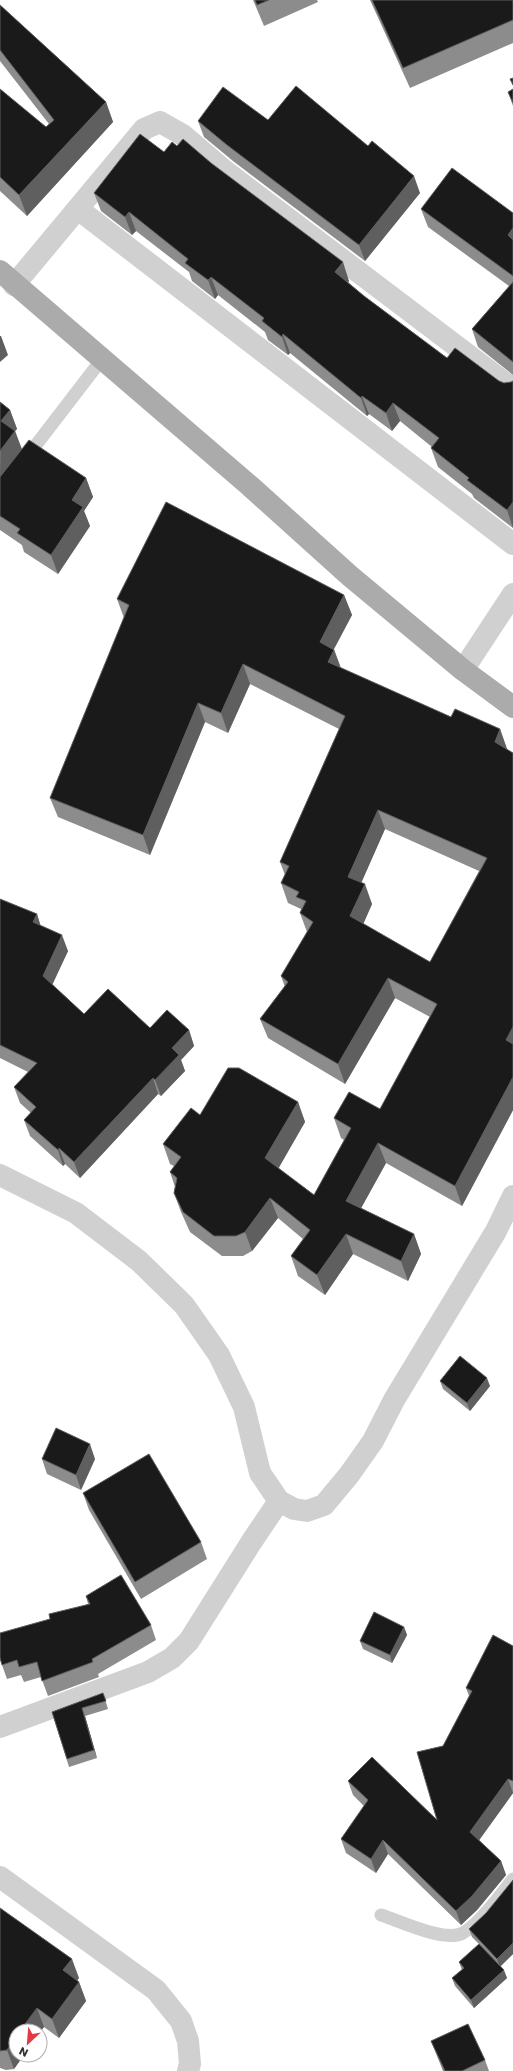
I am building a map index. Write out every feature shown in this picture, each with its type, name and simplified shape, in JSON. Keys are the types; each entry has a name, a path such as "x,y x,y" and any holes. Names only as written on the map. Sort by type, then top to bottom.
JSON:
{"main road":[{"path":"7,278 250,486 350,576 463,670 513,707"}],"street":[{"path":"7,278 78,209 144,129 160,122 183,135 224,171 513,389"},
{"path":"78,209 513,544"},
{"path":"463,670 513,594"},
{"path":"0,1176 76,1213 139,1261 184,1305 219,1355 244,1407 260,1473 279,1501 294,1509 307,1511 324,1504 349,1475 373,1440 394,1400 496,1231 513,1196"},
{"path":"0,1727 148,1672 172,1658 189,1641 279,1501"},
{"path":"0,1877 156,1990 181,2021 188,2041 190,2064 188,2071"}],"lane":[{"path":"19,467 102,359"},
{"path":"381,1915 443,1936 462,1933 490,1908 513,1879"}],"building":[{"path":"255,0 269,0 257,5"},
{"path":"372,0 513,0 513,20 403,68"},
{"path":"0,5 106,102 19,195 0,177 0,89 46,127 54,120 0,50"},
{"path":"513,78 513,85 510,79"},
{"path":"296,86 368,146 372,141 414,176 359,245 227,145 198,121 223,87 268,120"},
{"path":"513,89 513,103 508,92"},
{"path":"140,134 164,152 172,142 177,146 183,139 211,163 343,262 335,272 364,296 447,358 455,348 499,381 504,383 513,381 513,502 507,510 467,480 469,478 431,448 439,438 393,403 386,413 362,396 361,398 283,334 282,337 262,321 264,318 211,277 208,280 185,263 188,259 129,212 125,217 94,193"},
{"path":"452,168 513,213 513,228 508,235 513,240 513,276 421,209"},
{"path":"513,282 513,362 472,329"},
{"path":"0,402 10,410 1,421 15,431 0,451"},
{"path":"29,440 86,478 72,500 83,507 51,555 17,533 20,529 0,516 0,477"},
{"path":"166,502 344,595 320,642 334,650 328,662 451,717 455,709 500,729 495,742 513,753 513,1027 506,1040 513,1044 513,1077 455,1186 378,1143 346,1201 414,1234 401,1261 346,1234 317,1275 291,1256 310,1230 270,1198 245,1232 236,1236 214,1236 183,1212 174,1193 177,1178 170,1172 181,1157 163,1144 191,1108 200,1115 228,1068 239,1068 298,1102 265,1158 314,1195 351,1128 334,1118 349,1092 380,1109 437,1004 388,978 338,1064 260,1019 288,982 281,976 313,922 300,913 306,901 296,897 299,892 281,883 289,866 280,862 345,716 243,664 221,713 198,703 143,835 50,798 129,605 117,599","holes":["378,810 487,858 430,962 350,916 365,884 348,877"]},
{"path":"0,899 37,914 33,922 62,935 43,976 84,1014 108,989 150,1028 167,1010 189,1030 172,1048 179,1055 155,1080 153,1078 74,1162 24,1120 36,1107 14,1087 37,1063 0,1045"},
{"path":"460,1356 487,1378 467,1403 440,1381"},
{"path":"56,1428 90,1444 76,1475 42,1459"},
{"path":"149,1454 201,1542 135,1582 83,1493"},
{"path":"121,1575 151,1625 92,1659 93,1662 42,1681 37,1662 19,1667 17,1660 2,1665 0,1658 0,1633 50,1619 49,1614 90,1604 86,1596"},
{"path":"374,1612 404,1627 390,1655 360,1641"},
{"path":"493,1635 513,1646 513,1781 508,1779 470,1832 501,1861 472,1896 456,1911 383,1840 371,1859 341,1839 368,1800 348,1781 372,1757 437,1820 417,1752 443,1746 472,1691 466,1688"},
{"path":"103,1693 106,1701 82,1708 94,1750 67,1759 52,1712"},
{"path":"513,1880 513,1943 497,1959 469,1929 486,1913"},
{"path":"0,1908 72,1959 63,1970 79,1982 52,2019 37,2008 26,2023 8,2023 8,2049 0,2051"},
{"path":"479,1944 504,1970 471,2000 452,1978 464,1968 459,1962"},
{"path":"468,2024 485,2060 462,2071 445,2071 431,2041"}]}
